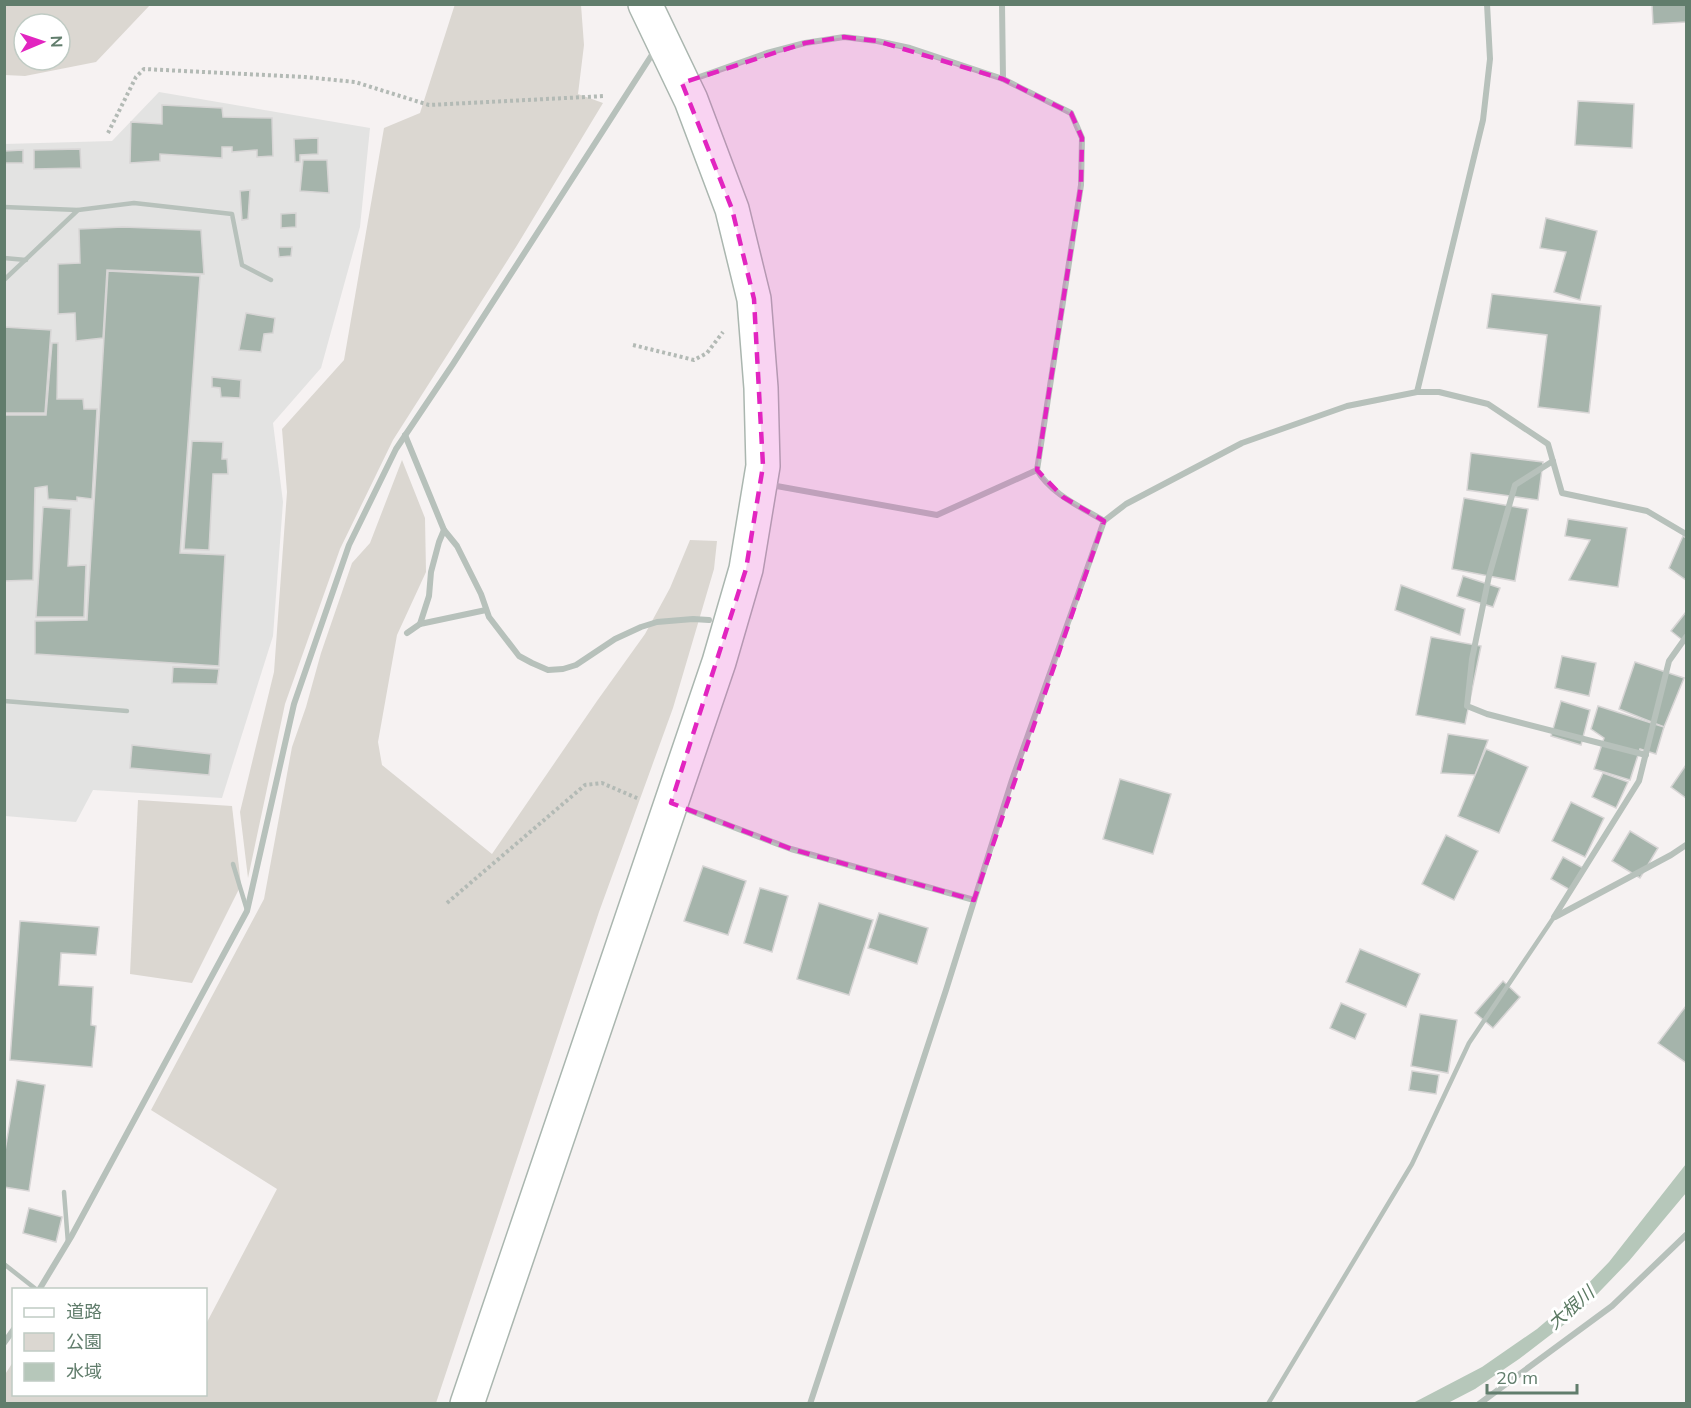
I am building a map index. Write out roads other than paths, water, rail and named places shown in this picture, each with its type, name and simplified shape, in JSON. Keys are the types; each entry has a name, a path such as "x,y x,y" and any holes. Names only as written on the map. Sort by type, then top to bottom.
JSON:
{"street":[{"path":"1002,4 1003,79"},
{"path":"1417,392 1483,120 1490,58 1487,4"},
{"path":"467,1404 659,803 719,662 746,569 763,466 761,388 754,303 732,209 691,100 655,20"},
{"path":"39,1288 68,1243 247,911 294,704 349,545 396,448 627,95 655,20"},
{"path":"682,83 767,53 805,43 844,37 877,40 910,48 1003,79 1071,113 1082,138 1081,185 1037,470 1040,476 1063,497 1104,521"},
{"path":"810,1404 1012,780 1104,521 1126,504 1242,443 1347,406 1417,392 1439,392 1488,404 1548,444 1562,492 1647,511 1686,534"},
{"path":"405,435 444,530 456,546 481,594 489,617 519,656 548,670 564,669 576,665 615,639 641,627 657,622 709,620"},
{"path":"1553,460 1515,484 1489,576 1472,659 1467,706 1487,714 1646,754"},
{"path":"760,483 937,515 1037,470"},
{"path":"420,624 429,596 431,572 444,530"},
{"path":"407,633 420,624 486,610"},
{"path":"1554,918 1639,781 1669,661 1686,637"},
{"path":"659,803 790,849 974,900"},
{"path":"1554,918 1686,845"},
{"path":"1479,1404 1612,1306 1686,1235"}],"lane":[{"path":"4,207 78,210 134,203 232,214 242,265 271,280"},
{"path":"4,280 78,210"},
{"path":"4,258 26,260"},
{"path":"4,701 127,711"},
{"path":"233,864 247,911"},
{"path":"1268,1404 1412,1164 1468,1042 1554,918"},
{"path":"64,1192 68,1243"},
{"path":"4,1264 35,1288"}],"water":[{"name":"大根川","path":"1686,1164 1686,1193 1629,1261 1579,1313 1475,1389 1448,1403 1413,1403 1482,1367 1537,1329 1578,1294 1609,1262"}]}
